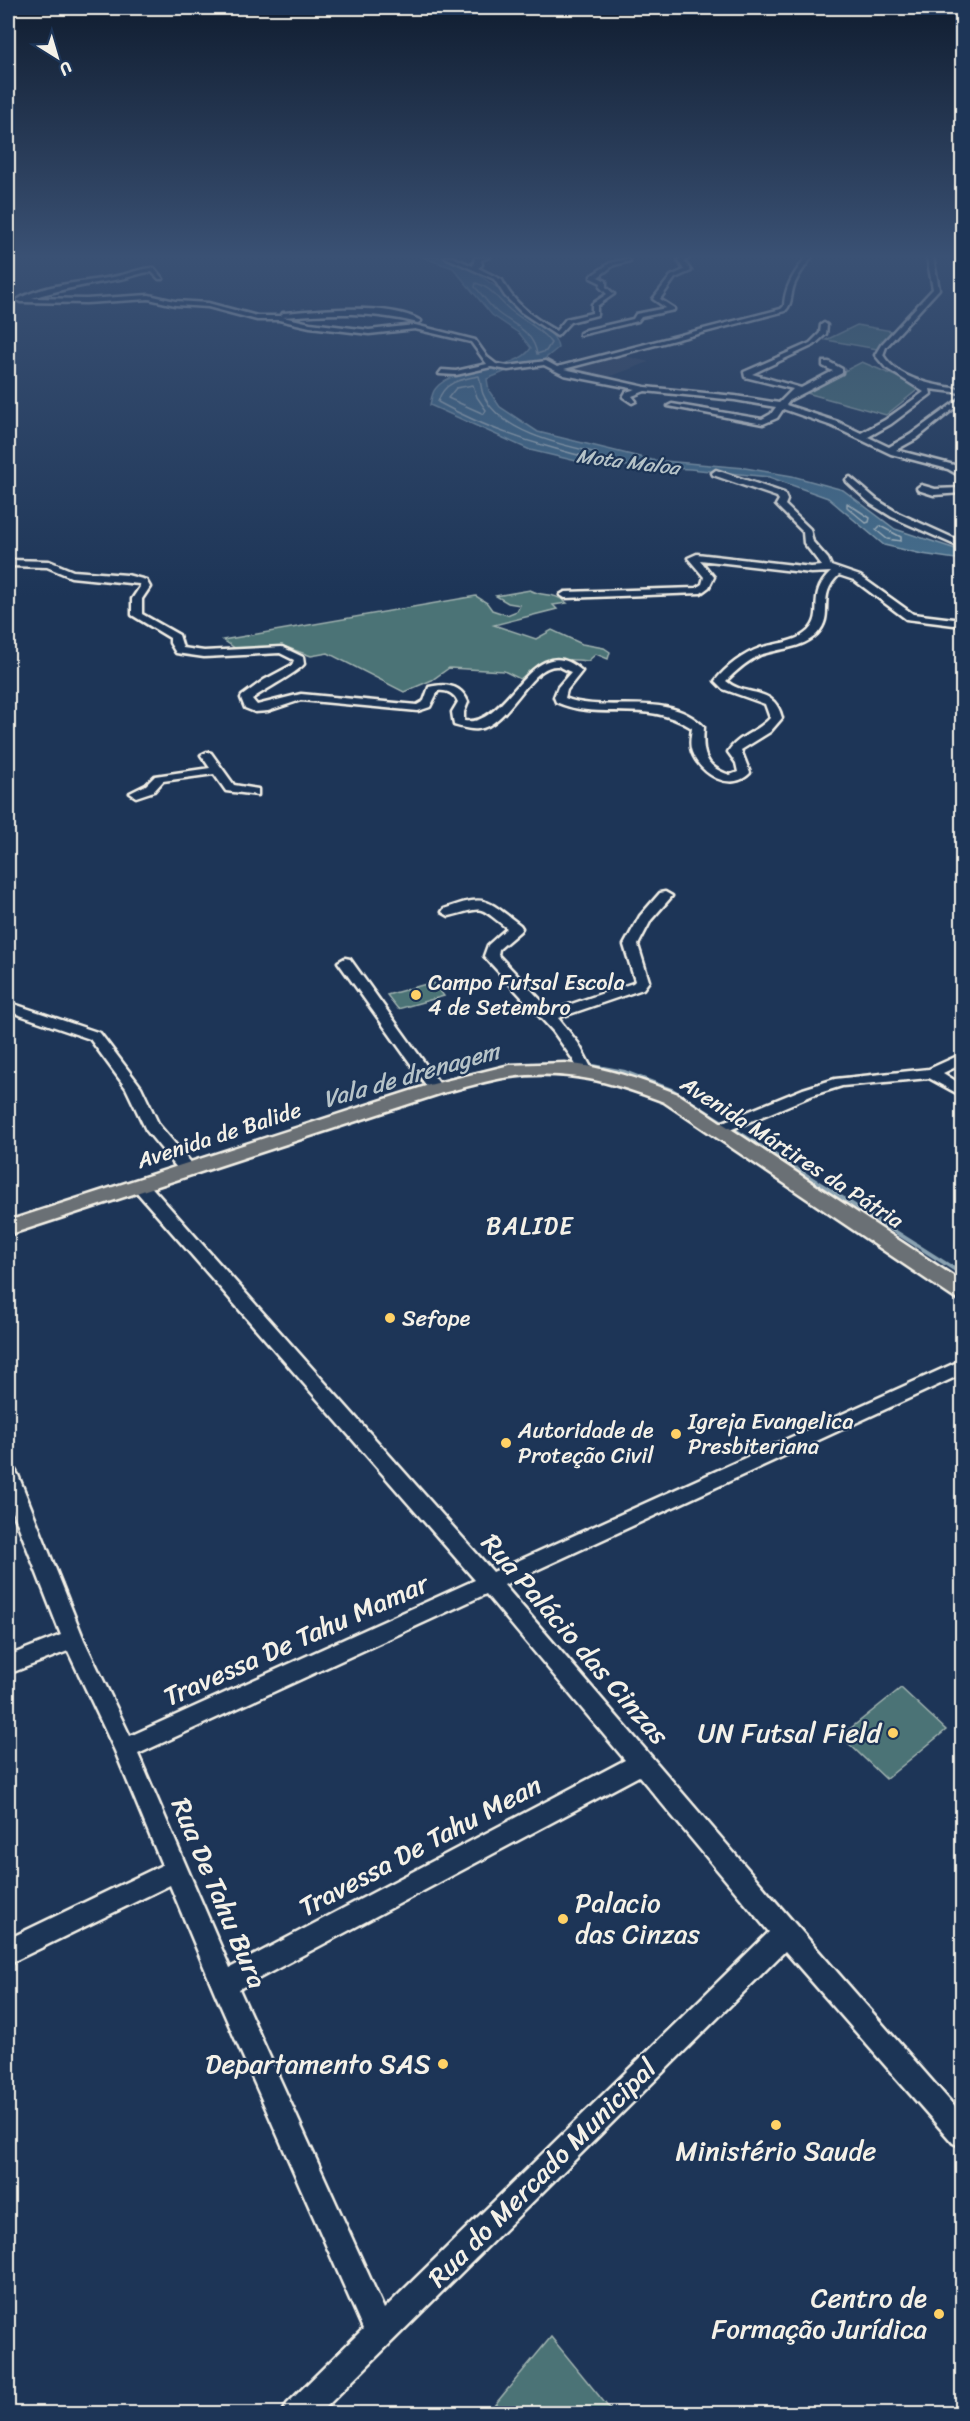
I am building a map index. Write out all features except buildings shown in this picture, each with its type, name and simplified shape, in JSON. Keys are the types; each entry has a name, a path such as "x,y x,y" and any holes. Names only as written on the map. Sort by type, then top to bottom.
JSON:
{"main road":[{"name":"Avenida de Balide","path":"8,1228 141,1186 185,1166 432,1082 510,1071 565,1069 583,1064"},
{"name":"Avenida Mártires da Pátria","path":"583,1064 671,1098 963,1292"}],"street":[{"path":"442,372 456,373 470,370"},
{"path":"560,370 645,389 782,401 889,450 951,467 963,475"},
{"path":"753,370 748,372 748,375 797,388 796,393"},
{"path":"672,406 763,422 774,416 782,401 839,371 837,370"},
{"path":"894,370 935,388 963,391"},
{"path":"861,437 888,422 928,392 918,382"},
{"path":"632,400 627,398 629,394 645,389"},
{"path":"889,450 913,437 963,399"},
{"path":"700,419 721,414"},
{"path":"951,467 958,459"},
{"path":"716,473 781,495 783,500 780,505 807,531 809,543 832,570"},
{"path":"850,480 874,502 896,515 963,545"},
{"path":"921,488 934,492 963,491"},
{"path":"565,595 698,591 706,585 709,577 693,558 702,556 811,570 832,570 857,578 910,617 963,623"},
{"path":"8,562 49,564 71,573 127,578 143,582 145,587 137,599 137,615 175,637 175,643 180,651 204,654 282,650 299,659 296,667 268,682 246,698 249,706 253,708 271,707 287,699 301,697 418,708 431,701 433,689 449,688 461,697 463,702 458,712 458,723 479,727 499,714 535,670 546,664 564,664 577,671 575,677 561,689 560,700 579,706 660,710 686,718 698,728 696,748 701,758 718,775 729,779 741,777 744,773 742,763 734,752 736,748 766,730 776,718 776,713 775,707 769,702 730,688 720,681 752,655 798,641 815,630 822,618 819,595 832,570"},
{"path":"207,755 230,788 254,792"},
{"path":"136,793 150,788 159,778 218,770"},
{"path":"548,1017 638,986 642,981 631,945 645,919 665,896"},
{"path":"449,912 475,903 486,906 515,928 493,948 492,956 548,1017 583,1064"},
{"path":"345,962 432,1082"},
{"path":"8,1006 95,1036 133,1088 152,1127 185,1166"},
{"path":"719,1129 808,1092 840,1082 932,1073 963,1058"},
{"path":"932,1073 963,1091"},
{"name":"Rua Palácio das Cinzas","path":"141,1186 490,1583 786,1933 963,2134"},
{"name":"Travessa De Tahu Mamar","path":"125,1749 963,1367"},
{"name":"Rua De Tahu Bura","path":"8,1475 73,1640 125,1749 224,1984 380,2333"},
{"path":"8,1665 73,1640"},
{"name":"Travessa De Tahu Mean","path":"224,1984 643,1762"},
{"path":"8,1952 177,1870"},
{"name":"Rua do Mercado Municipal","path":"297,2414 786,1933"}],"shaded area":[{"path":"567,370 628,370 606,378"}],"green space":[{"path":"846,370 881,370 921,387 886,415 803,392"},
{"path":"530,590 557,597 567,603 553,605 557,609 494,625 536,639 552,630 582,644 604,648 610,652 608,659 596,654 588,661 559,660 544,664 520,679 504,671 449,668 432,680 404,692 328,653 311,656 283,646 238,650 223,640 476,596 487,603 492,610 507,615 517,611 520,605 508,603 496,596"},
{"name":"Campo Futsal Escola 4 de Setembro","path":"433,982 444,996 398,1009 387,995"},
{"name":"UN Futsal Field","path":"901,1688 946,1730 886,1779 841,1736"},
{"path":"551,2337 613,2413 488,2413"}],"water":[{"name":"Mota Maloa","path":"509,370 487,379 489,391 500,407 538,432 652,460 745,468 792,476 843,490 895,529 962,551 962,560 884,545 828,498 769,477 690,469 589,464 530,450 430,405 435,390 445,380 471,371"}],"waterway":[{"name":"Vala de drenagem","path":"399,1095 488,1070 533,1064 579,1064"},
{"name":"Vala de drenagem","path":"587,1065 625,1072 672,1090 962,1274"}],"place":[{"name":"Campo Futsal Escola 4 de Setembro","path":"416,995"},
{"name":"Sefope","path":"390,1318"},
{"name":"Igreja Evangelica Presbiteriana","path":"676,1434"},
{"name":"Autoridade de Proteção Civil","path":"506,1443"},
{"name":"UN Futsal Field","path":"893,1733"},
{"name":"Palacio das Cinzas","path":"563,1919"},
{"name":"Departamento SAS","path":"443,2064"},
{"name":"Ministério Saude","path":"776,2125"},
{"name":"Centro de Formação Jurídica","path":"939,2314"}],"district":[{"name":"BALIDE","path":"530,1226"}]}
